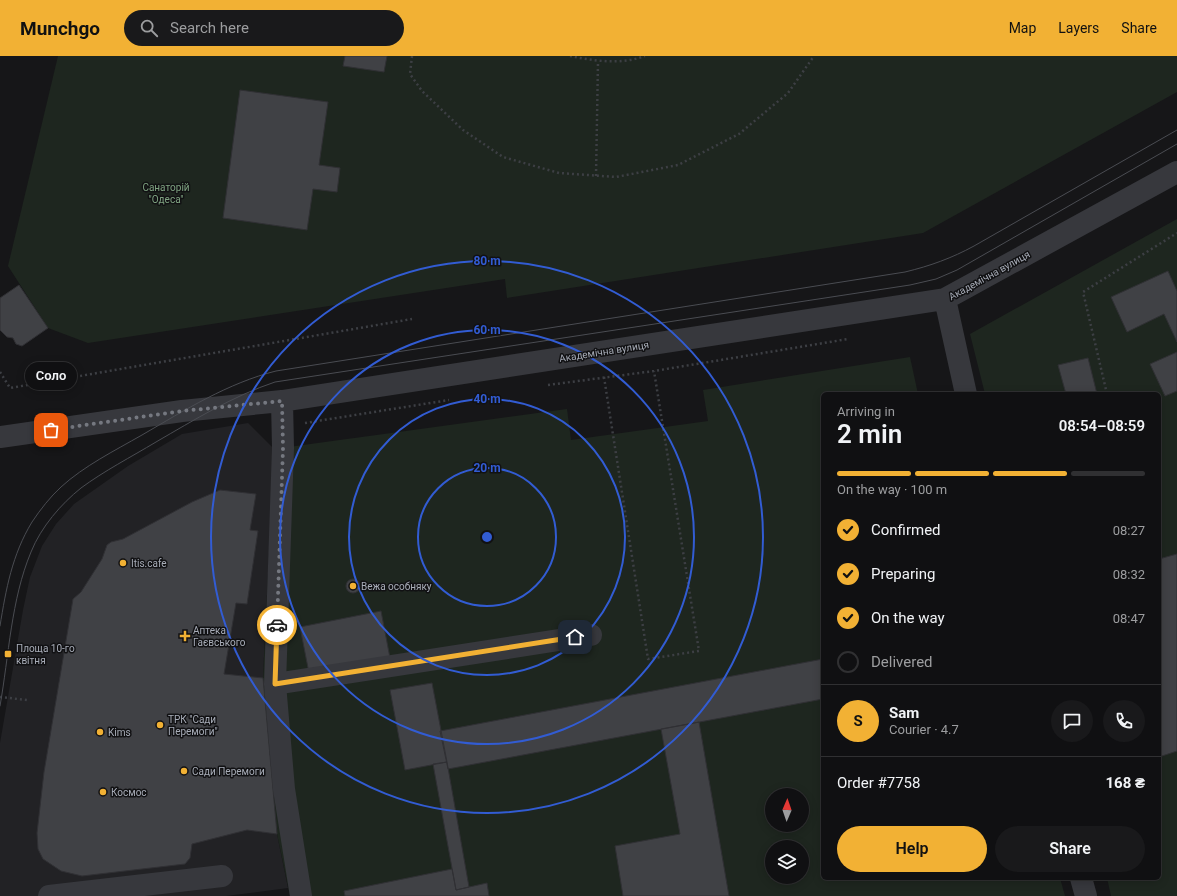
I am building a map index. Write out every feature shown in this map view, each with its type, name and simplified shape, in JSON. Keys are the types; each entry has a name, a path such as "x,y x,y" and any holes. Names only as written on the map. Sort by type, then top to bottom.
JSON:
{"street":[{"name":"Академічна вулиця","path":"0,437 182,411 282,401 945,299 1177,172"},
{"path":"945,299 966,392"},
{"path":"282,401 283,427 275,684 284,789 301,896"},
{"path":"275,684 590,635"},
{"path":"49,896 222,876"},
{"path":"1082,880 1086,896"}],"path":[{"path":"412,56 410,74 422,91 463,130 504,157 559,173 616,177 678,165 738,134 788,93 814,56"},
{"path":"570,56 598,62 636,59 644,56"},
{"path":"596,176 598,62"},
{"path":"1107,392 1083,292 1177,233"},
{"path":"0,372 10,388 412,319"},
{"path":"546,385 654,372 856,338"},
{"path":"604,377 648,659 699,651 654,372"},
{"path":"283,427 454,400"},
{"path":"0,697 27,700"}],"shaded area":[{"name":"ТРК \"Сади Перемоги\"","path":"248,423 274,449 263,678 277,834 288,888 226,896 0,896 0,743 30,577 42,546 56,524 74,504 128,466 182,434"}],"green space":[{"name":"Санаторій \"Одеса\"","path":"58,56 1177,56 1177,92 923,233 507,298 505,279 88,343 48,328 8,266"},
{"path":"1177,219 1177,896 1111,896 1107,880 1161,880 1161,392 984,392 970,334"},
{"path":"910,357 918,392 821,392 821,880 1061,880 1065,896 290,896 277,834 263,678 274,449 567,409 571,440 708,421 703,390"}],"building":[{"path":"345,56 387,56 384,72 343,66"},
{"path":"240,90 328,102 319,165 340,168 337,192 313,189 307,230 223,218"},
{"path":"1168,271 1177,291 1177,342 1164,314 1127,332 1111,297"},
{"path":"19,285 48,328 22,346 16,344 13,338 7,337 0,330 0,298"},
{"path":"1177,352 1177,391 1165,396 1150,364"},
{"path":"1088,358 1096,392 1065,392 1058,365"},
{"name":"ТРК \"Сади Перемоги\"","path":"220,490 256,494 250,530 258,531 247,604 236,603 224,674 263,678 277,834 247,830 192,844 190,858 185,864 82,876 61,871 43,859 38,849 37,833 44,772 73,599 81,592 102,559 107,545 111,542 123,539 192,502"},
{"path":"1177,554 1177,751 1161,756 1161,558"},
{"name":"Вежа особняку","path":"353,579 358,581 360,586 358,591 353,593 348,591 346,586 348,581"},
{"path":"381,611 390,658 309,673 300,627"},
{"path":"821,659 821,699 448,769 440,731"},
{"path":"432,683 447,762 405,770 390,690"},
{"path":"699,722 729,896 623,896 615,846 680,834 661,729"},
{"path":"447,762 469,887 456,890 433,764"},
{"path":"452,869 456,890 487,883 489,896 345,896 344,891"}],"tram line":[{"path":"0,626 7,586 19,547 32,522 57,491 79,472 100,459 207,398 224,390 258,376 276,371 914,270 949,258 974,246 1177,130"},
{"path":"0,706 11,628 24,570 35,543 52,517 66,501 90,482 118,464 229,401 275,382 910,285 936,279 957,270 1177,144"}],"way so far":[{"path":"51,430 182,411 282,401 283,448 277,625"}],"place":[{"name":"Соло","path":"51,430"},
{"name":"Itis.cafe","path":"123,563"},
{"name":"Вежа особняку","path":"353,586"},
{"name":"Аптека Гаєвського","path":"185,636"},
{"name":"Площа 10-го квітня","path":"8,654"},
{"name":"ТРК \"Сади Перемоги\"","path":"160,725"},
{"name":"Kims","path":"100,732"},
{"name":"Сади Перемоги","path":"184,771"},
{"name":"Космос","path":"103,792"}],"route":[{"path":"277,625 275,684 575,637"}]}
